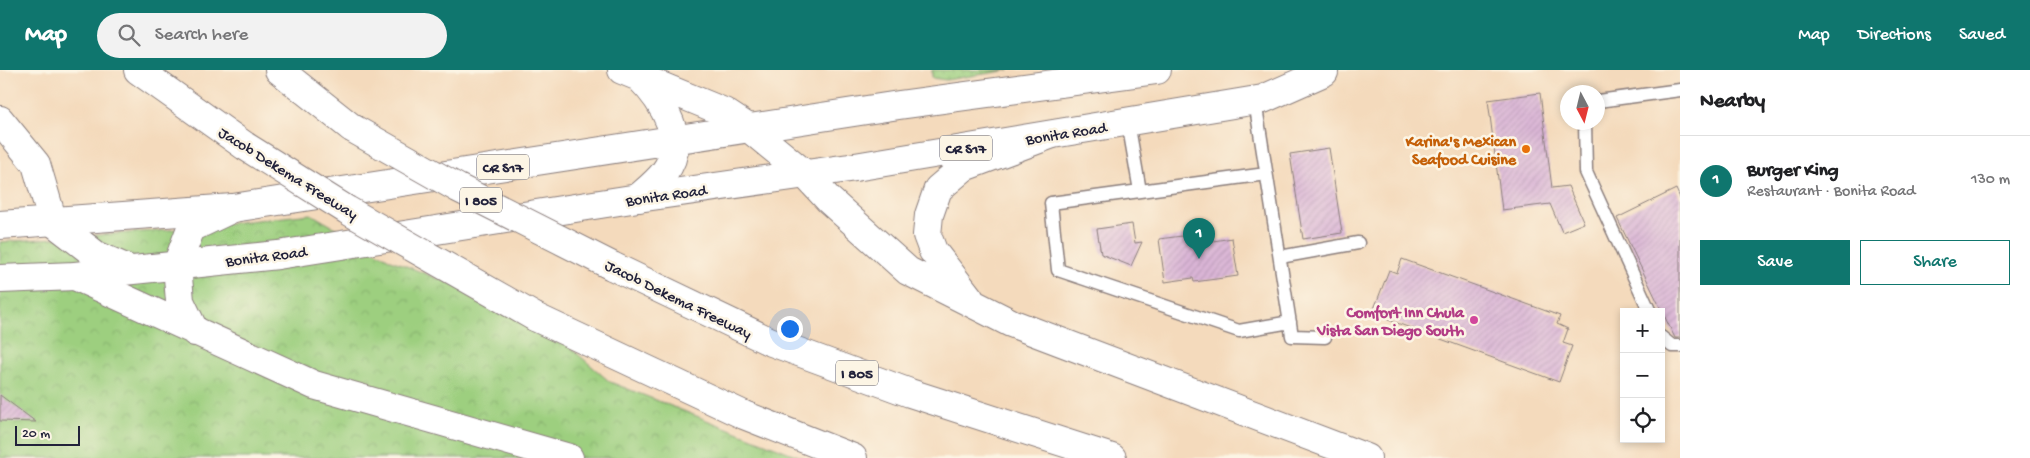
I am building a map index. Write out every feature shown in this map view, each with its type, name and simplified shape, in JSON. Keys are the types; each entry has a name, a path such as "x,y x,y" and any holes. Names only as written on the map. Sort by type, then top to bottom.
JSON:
{"main road":[{"name":"Jacob Dekema Freeway","path":"138,70 245,146 347,210 535,317 744,415 853,458"},
{"name":"Jacob Dekema Freeway","path":"279,70 352,128 458,188 612,266 769,342 910,393 1112,458"},
{"name":"CR S17","path":"0,225 233,208 899,105 1151,70"},
{"name":"Bonita Road","path":"0,279 75,276 128,269 278,255 638,198 805,174 1255,101 1264,99 1324,71"},
{"path":"629,72 724,112 750,129 805,174 830,200 908,271 1011,323 1367,458"},
{"path":"629,72 658,100 670,122 675,141 673,156 664,173 638,198"},
{"path":"0,120 36,164 53,222 96,255 128,269"},
{"path":"974,304 934,251 927,235 929,215 936,194 964,167 1050,135"},
{"path":"196,332 180,301 177,265 191,228 233,208"},
{"path":"75,276 314,385 569,458"}],"lane":[{"path":"1605,100 1680,90"},
{"path":"1255,101 1292,336 1325,337"},
{"path":"1128,122 1140,191"},
{"path":"1585,130 1586,172 1648,308"},
{"path":"1266,174 1051,203 1058,270 1239,331 1290,322"},
{"path":"1280,256 1358,243"},
{"path":"1665,340 1672,346 1680,346"}],"green space":[{"path":"932,70 1009,70 946,80 932,78"},
{"path":"311,214 391,260 535,317 610,382 803,458 0,458 0,242 169,230"}],"building":[{"path":"1540,93 1552,188 1568,186 1584,223 1562,232 1550,204 1502,210 1488,100"},
{"path":"1329,148 1342,233 1303,239 1290,154"},
{"path":"1676,189 1680,198 1680,338 1675,338 1665,317 1665,308 1660,308 1617,218"},
{"path":"1132,224 1135,243 1142,242 1131,266 1101,254 1097,229"},
{"path":"1205,233 1207,242 1232,238 1238,276 1194,282 1193,278 1165,282 1159,239"},
{"name":"Comfort Inn Chula Vista San Diego South","path":"1402,259 1560,316 1557,324 1568,329 1563,343 1572,346 1559,382 1372,314 1389,270 1397,273"},
{"path":"0,395 36,422 0,421"}],"place":[{"name":"Karina's Mexican Seafood Cuisine","path":"1526,149"},
{"name":"Burger King","path":"1199,259"},
{"name":"Comfort Inn Chula Vista San Diego South","path":"1474,320"}]}
